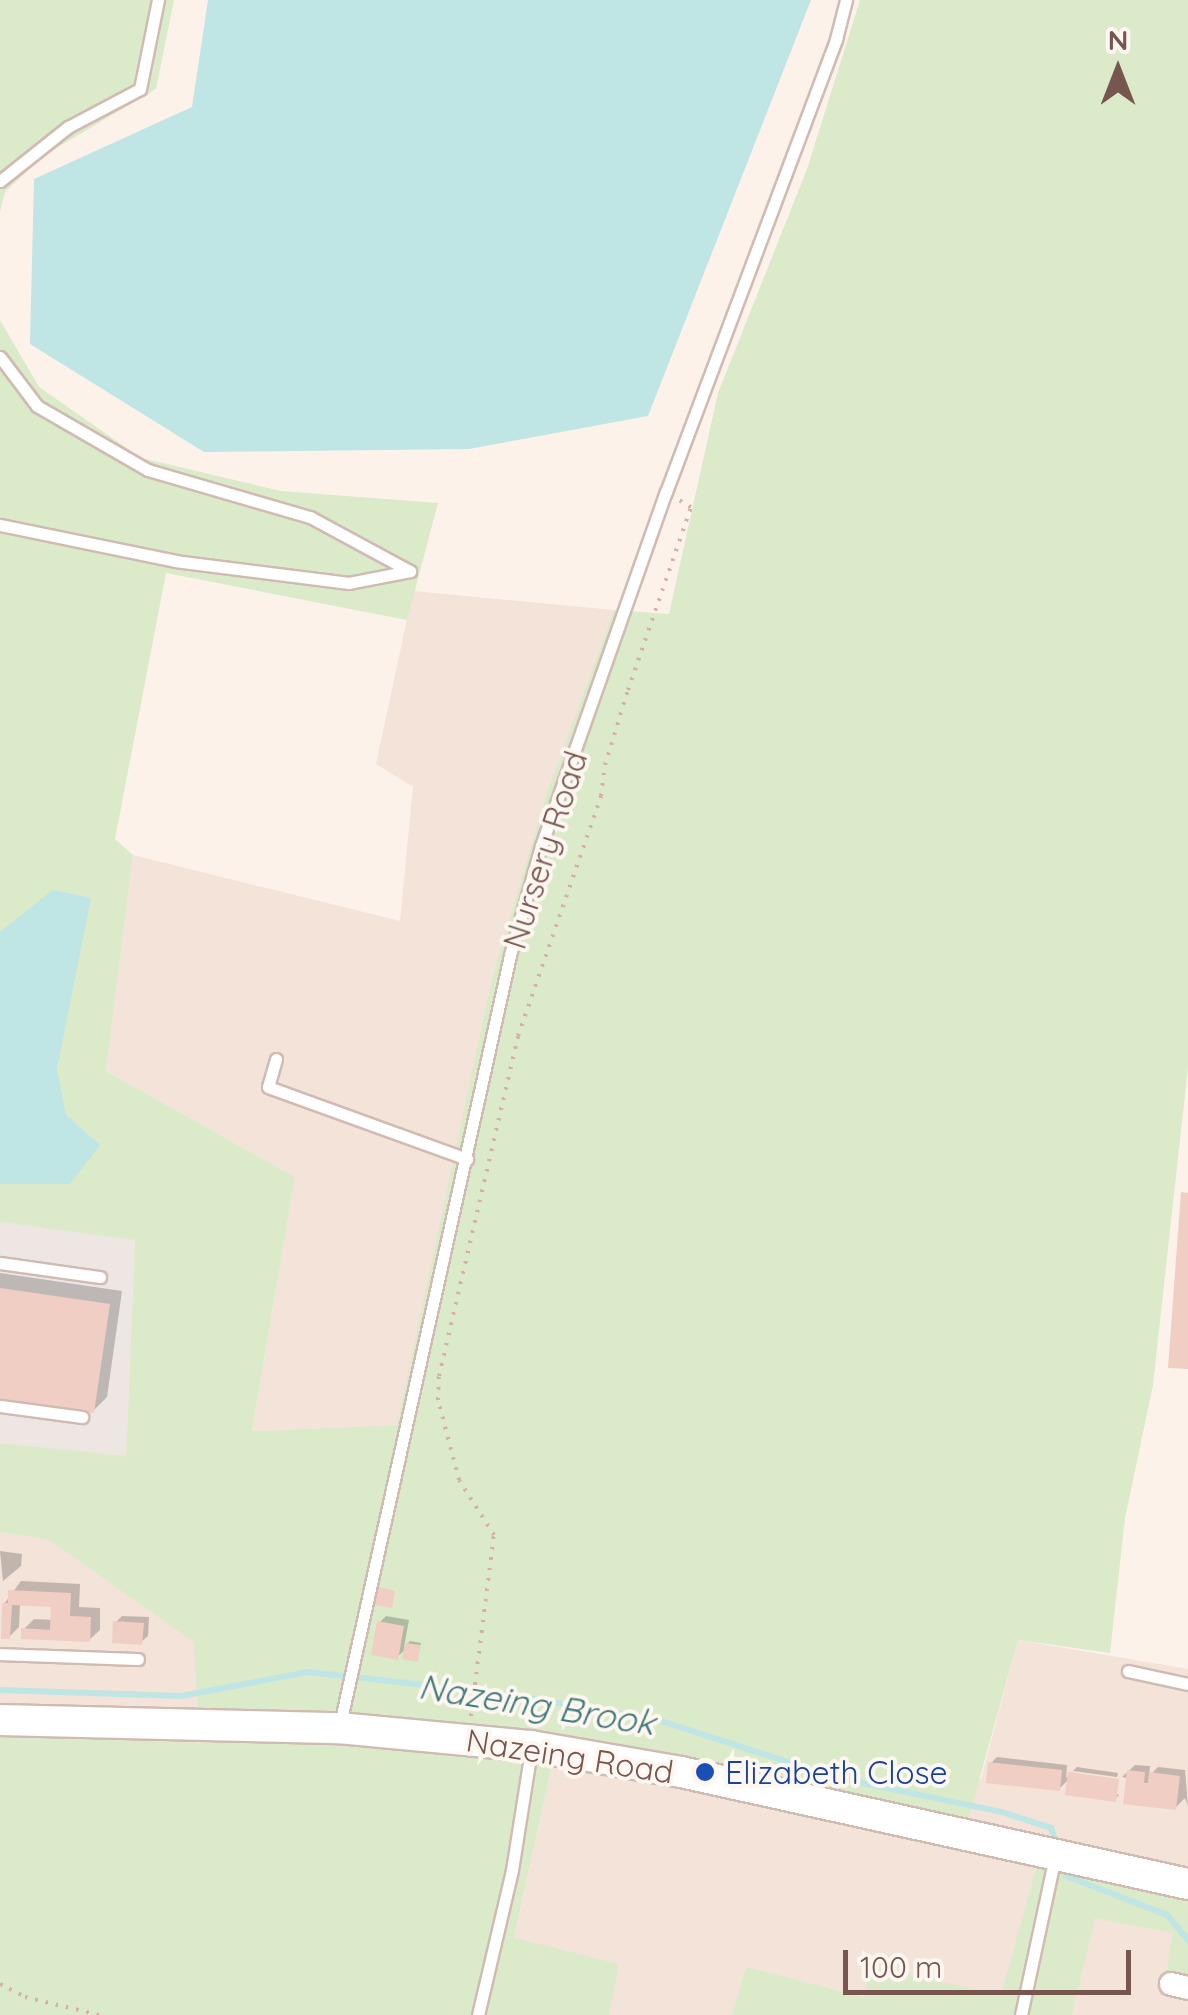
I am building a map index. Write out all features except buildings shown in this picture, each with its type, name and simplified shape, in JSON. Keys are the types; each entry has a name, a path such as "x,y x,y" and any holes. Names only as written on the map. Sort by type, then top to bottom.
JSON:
{"main road":[{"name":"Nazeing Road","path":"0,1720 340,1728 531,1746 681,1772 1188,1884"}],"lane":[{"path":"0,181 68,127 140,89 158,0"},
{"name":"Nursery Road","path":"340,1728 350,1662 468,1160 510,955 541,846 666,492 836,39 846,0"},
{"path":"0,356 37,406 148,470 310,516 410,571 350,583 176,561 0,525"},
{"path":"276,1058 268,1086 468,1160"},
{"path":"0,1263 100,1277"},
{"path":"0,1406 82,1417"},
{"path":"0,1654 138,1659"},
{"path":"1128,1671 1188,1684"},
{"path":"478,2015 512,1870 531,1746"},
{"path":"1021,2015 1055,1856"}],"path":[{"path":"470,1728 494,1535 459,1480 438,1400 439,1376 527,1001 601,796 605,765 628,690 691,507 666,492"},
{"path":"0,1984 25,1997 99,2015"}],"shaded area":[{"path":"413,591 614,610 547,792 492,977 398,1425 252,1431 295,1177 106,1071 133,855 400,921 413,787 376,764"},
{"path":"0,1222 135,1239 126,1457 0,1443"},
{"path":"0,1532 49,1540 195,1642 200,1744 0,1736"},
{"path":"1018,1640 1188,1669 1188,1897 1038,1861 1002,1995 872,1967 865,1997 747,1968 732,2015 609,2015 618,1964 514,1939 553,1761 981,1779"},
{"path":"1095,1917 1174,1933 1166,1970 1188,1975 1188,2015 1072,2015"}],"green space":[{"path":"0,0 174,0 156,89 43,156 5,192 0,212"},
{"path":"860,0 1188,0 1188,1067 1153,1385 1125,1518 1110,1653 1018,1640 961,1846 787,1803 553,1761 514,1938 619,1964 609,2015 0,2015 0,1736 200,1743 194,1642 49,1540 0,1532 0,1443 126,1456 135,1240 0,1222 0,1184 70,1184 57,1069 70,987 0,932 0,320 39,387 141,458 281,491 438,503 407,620 166,573 115,839 133,855 106,1071 295,1177 252,1431 397,1425 492,977 547,792 614,610 669,614 718,393 807,169"},
{"path":"1038,1861 1188,1897 1188,1975 1166,1971 1173,1933 1095,1918 1072,2015 732,2015 746,1967 864,1997 871,1966 1001,1995"}],"water":[{"path":"208,0 811,0 648,416 469,449 204,452 30,344 34,179 192,107"},
{"path":"53,890 91,898 57,1069 66,1115 100,1145 70,1184 0,1184 0,932"}],"waterway":[{"name":"Nazeing Brook","path":"0,1690 181,1696 308,1672 505,1694 658,1720 834,1777 1002,1812 1051,1828 1055,1839"},
{"name":"Nazeing Brook","path":"1066,1876 1167,1915 1188,1940"}],"place":[{"name":"Elizabeth Close","path":"705,1772"}]}
